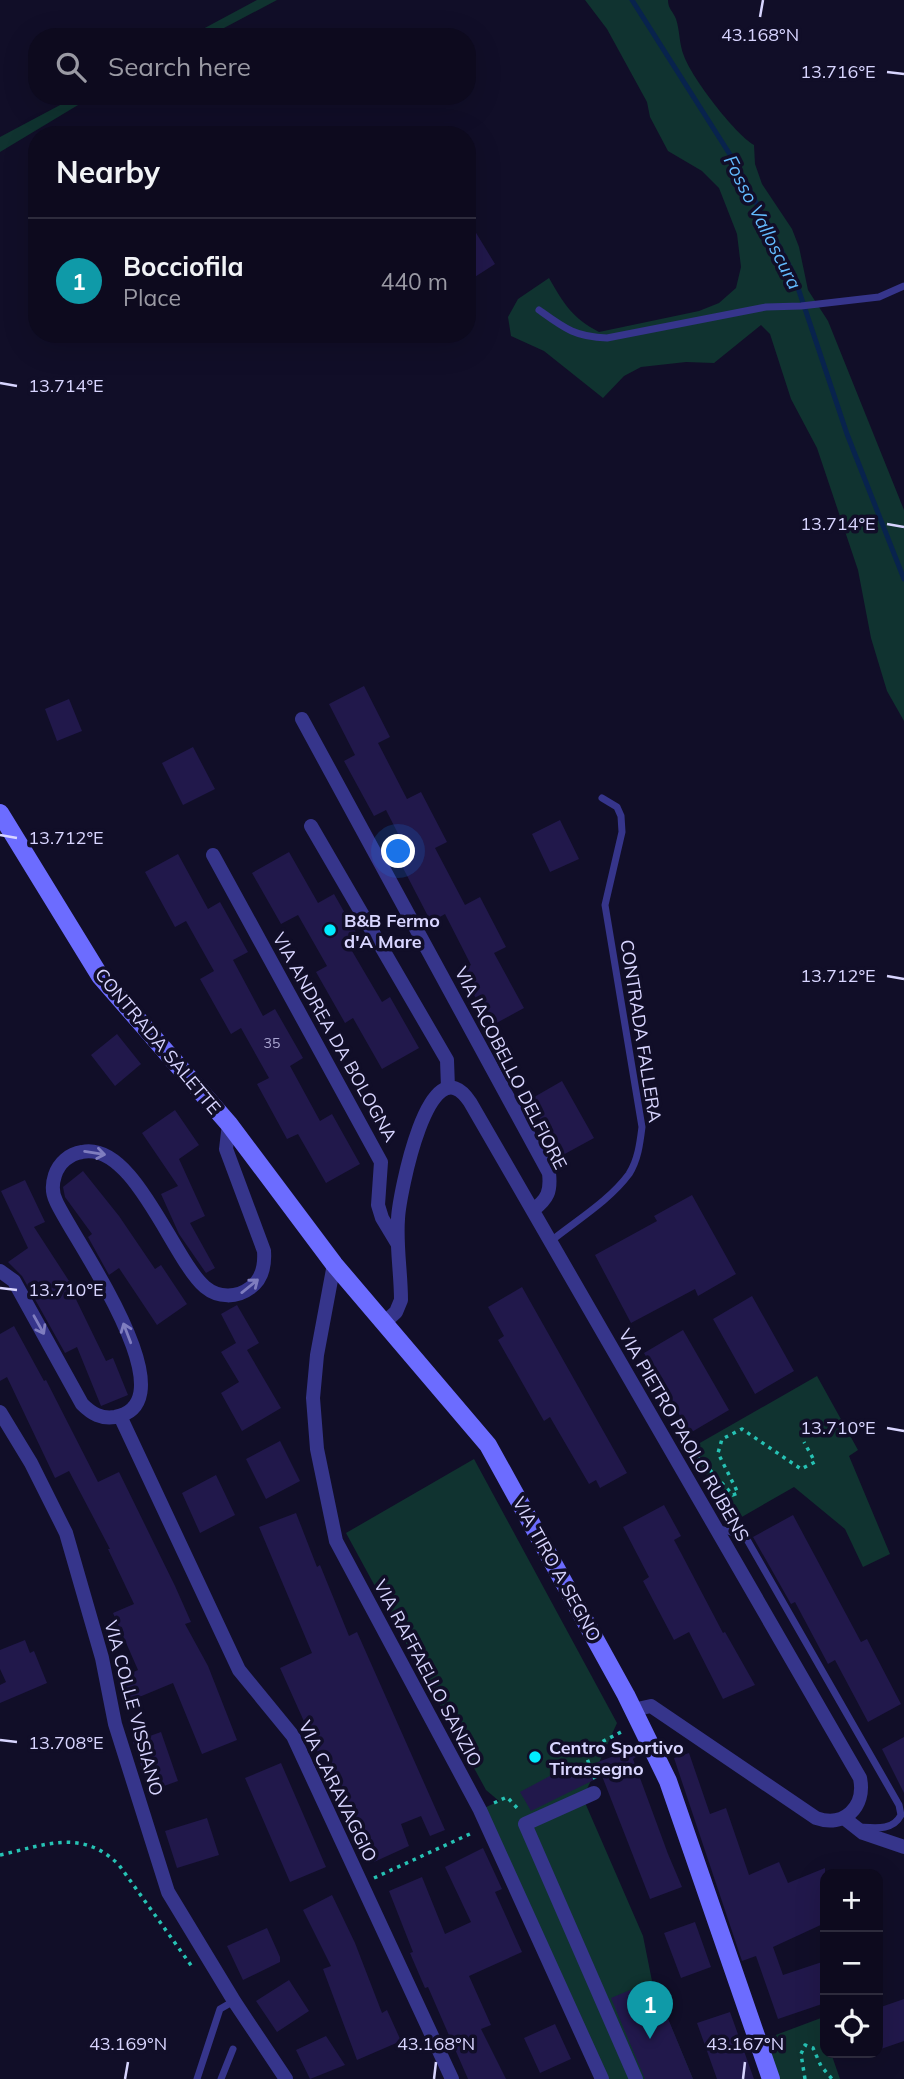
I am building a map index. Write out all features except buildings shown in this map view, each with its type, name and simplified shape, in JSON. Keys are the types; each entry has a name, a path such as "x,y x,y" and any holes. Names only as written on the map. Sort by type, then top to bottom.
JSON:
{"main road":[{"name":"CONTRADA SALETTE","path":"0,813 100,976 229,1124"},
{"name":"VIA TIRO A SEGNO","path":"229,1124 334,1264 488,1445 668,1781 771,2079"}],"street":[{"name":"VIA IACOBELLO DELFIORE","path":"302,719 549,1173 548,1196 533,1210"},
{"path":"311,826 447,1060 448,1088 432,1099 419,1130 401,1193 397,1220 401,1300 396,1312 384,1323"},
{"name":"VIA ANDREA DA BOLOGNA","path":"213,855 381,1162 378,1205 382,1218 398,1244"},
{"name":"VIA PIETRO PAOLO RUBENS","path":"448,1088 460,1091 468,1098 860,1778 862,1786 859,1801 850,1814 849,1822"},
{"path":"0,1271 14,1281 82,1404 98,1416 120,1416 134,1407 139,1399 142,1391 141,1376 127,1330 94,1265 55,1199 53,1182 56,1173 61,1164 77,1153 94,1151 109,1157 145,1196 198,1279 211,1291 235,1295 256,1283 265,1263 262,1242 226,1149 229,1124"},
{"name":"VIA RAFFAELLO SANZIO","path":"334,1264 317,1355 313,1398 317,1449 336,1541 480,1811 602,2079"},
{"name":"VIA COLLE VISSIANO","path":"0,1412 31,1463 66,1533 102,1658 115,1724 169,1892 234,2001 286,2079"},
{"name":"VIA CARAVAGGIO","path":"120,1416 239,1670 293,1735 452,2079"},
{"path":"633,1718 651,1706 816,1818 849,1822 863,1833 904,1847"},
{"path":"594,1793 525,1824 636,2079"}],"lane":[{"path":"539,310 561,326 585,337 607,338 766,307 879,297 904,286"},
{"name":"CONTRADA FALLERA","path":"551,1241 610,1194 630,1172 640,1147 642,1127 606,905 622,832 621,816 617,807 602,798"},
{"path":"716,1528 745,1536 899,1805 901,1815 894,1825 884,1827 849,1822"},
{"path":"197,2079 220,2009 234,2001"},
{"path":"221,2079 233,2049"}],"path":[{"path":"692,1456 695,1454 733,1495 738,1493 718,1453 722,1439 742,1429 802,1469 815,1462 804,1442"},
{"path":"594,1793 599,1788 584,1751 633,1718"},
{"path":"480,1811 507,1797 522,1813 525,1824"},
{"path":"362,1884 487,1826"},
{"path":"0,1855 66,1841 80,1842 108,1854 119,1865 208,1988 221,1980"},
{"path":"805,2079 802,2054 805,2045 809,2045 832,2079"}],"green space":[{"path":"257,0 277,0 224,28 205,28"},
{"path":"585,0 668,0 676,19 682,51 688,66 725,117 754,145 755,164 762,184 792,229 799,247 808,290 828,321 904,510 904,721 887,691 871,638 858,570 817,448 791,399 770,334 761,325 714,363 686,362 641,367 624,376 603,398 544,351 511,336 508,317 518,299 549,278 569,310 599,332 699,311 719,303 736,288 741,267 737,234 719,188 702,171 668,151 650,117 647,102 607,29"},
{"path":"60,105 78,105 43,126 28,126 28,135 0,152 0,137"},
{"path":"817,1376 858,1450 849,1456 890,1554 863,1567 845,1529 794,1487 733,1522 691,1448"},
{"name":"Centro Sportivo Tirassegno","path":"474,1459 617,1723 583,1798 643,1936 652,1981 693,2079 602,2079 480,1810 499,1801 486,1790 346,1533"},
{"path":"820,2018 820,2058 833,2058 840,2079 779,2079 765,2039"}],"waterway":[{"name":"Fosso Valloscura","path":"632,0 736,164 793,273 847,434 904,579"}],"place":[{"name":"B&B Fermo d'A Mare","path":"330,930"},
{"name":"Centro Sportivo Tirassegno","path":"535,1757"},
{"name":"Bocciofila","path":"650,2039"}]}
